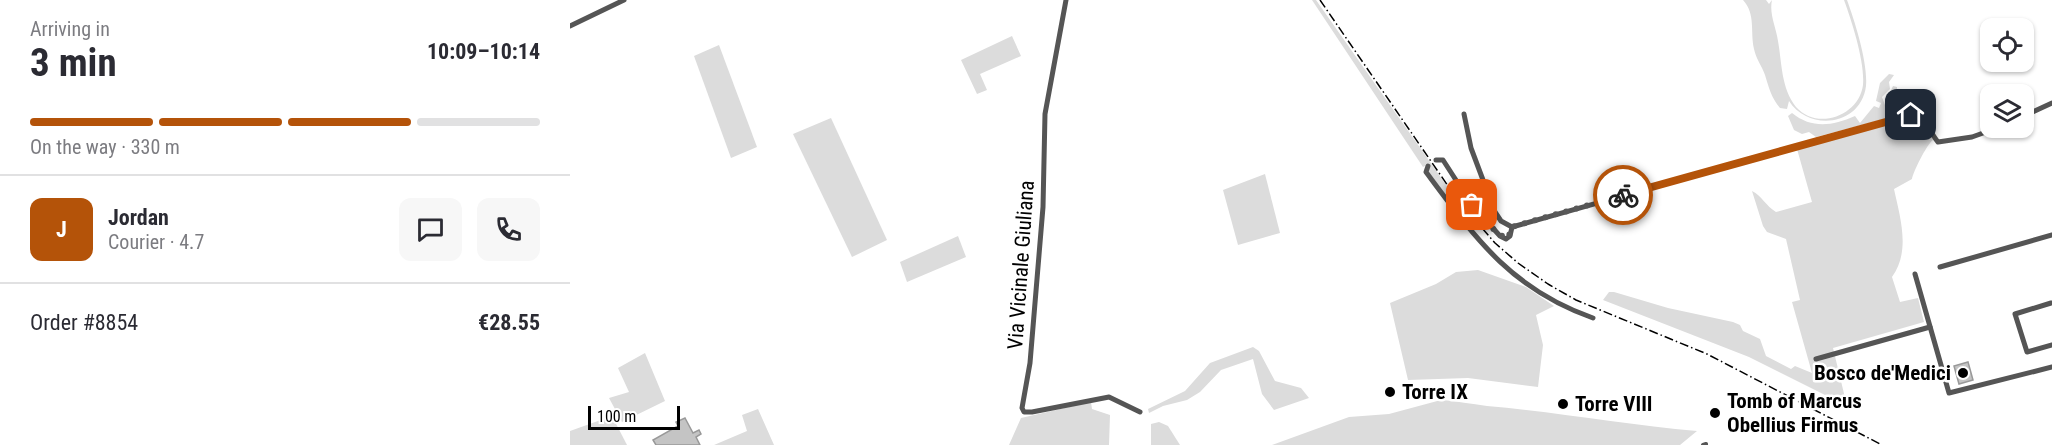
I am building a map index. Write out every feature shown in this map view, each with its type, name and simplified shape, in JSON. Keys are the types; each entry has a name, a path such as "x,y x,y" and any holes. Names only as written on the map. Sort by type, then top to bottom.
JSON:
{"street":[{"path":"570,26 624,0"},
{"name":"Via Vicinale Giuliana","path":"1066,0 1046,114 1043,207 1030,363 1022,408 1024,412 1032,412 1109,397 1140,412"},
{"path":"2034,111 2052,103"},
{"path":"1464,114 1471,148 1495,212 1501,221 1512,227 1911,115 1916,115 1923,120 1938,142 1980,134"},
{"path":"1436,160 1443,160 1472,205 1500,236 1506,239 1512,227"},
{"path":"1428,166 1426,172 1475,237 1506,267 1550,300 1593,318"},
{"path":"1940,267 2052,235"},
{"path":"1915,274 1949,393 2052,367"},
{"path":"2052,304 2015,314 2027,352 2052,345"},
{"path":"1816,359 1930,327"}],"shaded area":[{"path":"1312,0 1316,0 1473,223 1470,226 1427,170 1427,165 1423,167"},
{"path":"1743,0 1766,0 1769,4 1772,0 1772,15 1787,92 1796,107 1805,114 1825,119 1836,117 1854,105 1863,85 1860,54 1844,0 1847,0 1860,43 1866,77 1862,99 1855,110 1833,120 1821,120 1809,117 1798,111 1789,101 1787,109 1780,108 1772,96 1755,53 1750,11"},
{"path":"1012,36 1021,56 980,74 987,90 977,94 961,60"},
{"path":"719,45 757,147 731,158 694,56"},
{"path":"1889,74 1894,75 1889,82 1890,89 1882,97 1888,118 1816,137 1809,132 1802,134 1794,130 1788,116 1792,113 1815,124 1830,124 1855,116 1860,123 1874,106 1879,108 1881,103 1876,101 1880,83"},
{"path":"1893,86 1897,87 1897,97 1904,100 1902,104 1904,109 1912,107 1912,104 1916,105 1915,110 1899,115 1892,114 1888,106 1888,99"},
{"path":"1910,117 1921,120 1933,140 1921,158 1912,179 1894,189 1903,245 1898,267 1892,277 1900,302 1918,298 1924,322 1833,348 1847,406 1749,357 1603,300 1609,292 1614,292 1668,308 1733,322 1740,325 1743,331 1760,339 1766,356 1791,369 1795,366 1812,373 1792,302 1800,300 1786,239 1767,232 1752,191 1776,212 1812,202 1797,149"},
{"path":"831,118 887,240 852,257 793,134"},
{"path":"1265,174 1280,233 1238,245 1223,190"},
{"path":"958,236 966,257 907,282 900,262"},
{"path":"1478,270 1526,287 1554,306 1536,315 1543,345 1538,387 1468,378 1408,380 1390,303 1436,284 1456,272"},
{"path":"1253,347 1259,351 1275,381 1301,388 1309,398 1274,410 1262,394 1253,359 1221,370 1200,392 1187,400 1163,406 1149,413 1148,409 1185,391 1210,363"},
{"path":"645,353 665,401 622,422 609,398 629,392 618,368"},
{"path":"1441,400 1697,431 1680,445 1272,445 1349,417 1389,414"},
{"path":"1091,402 1092,409 1110,415 1109,445 1009,445 1021,418"},
{"path":"758,409 774,445 714,445 747,431 742,415"},
{"path":"612,416 627,445 570,445 570,431"},
{"path":"1159,422 1168,426 1180,445 1151,445 1151,424"}],"building":[{"name":"Bosco de'Medici","path":"1968,362 1973,380 1959,384 1954,366"},
{"path":"685,418 693,433 699,430 701,434 696,437 700,445 656,445 653,440 678,426 676,422"}],"railway":[{"path":"1320,0 1457,199 1495,243 1518,263 1576,300 1707,354 1882,445"}],"way so far":[{"path":"1472,205 1487,224 1506,239 1510,236 1512,227 1623,195"}],"place":[{"name":"Bosco de'Medici","path":"1963,373"},
{"name":"Torre IX","path":"1390,392"},
{"name":"Torre VIII","path":"1563,404"},
{"name":"Tomb of Marcus Obellius Firmus","path":"1715,413"}],"route":[{"path":"1623,195 1911,115"}]}
